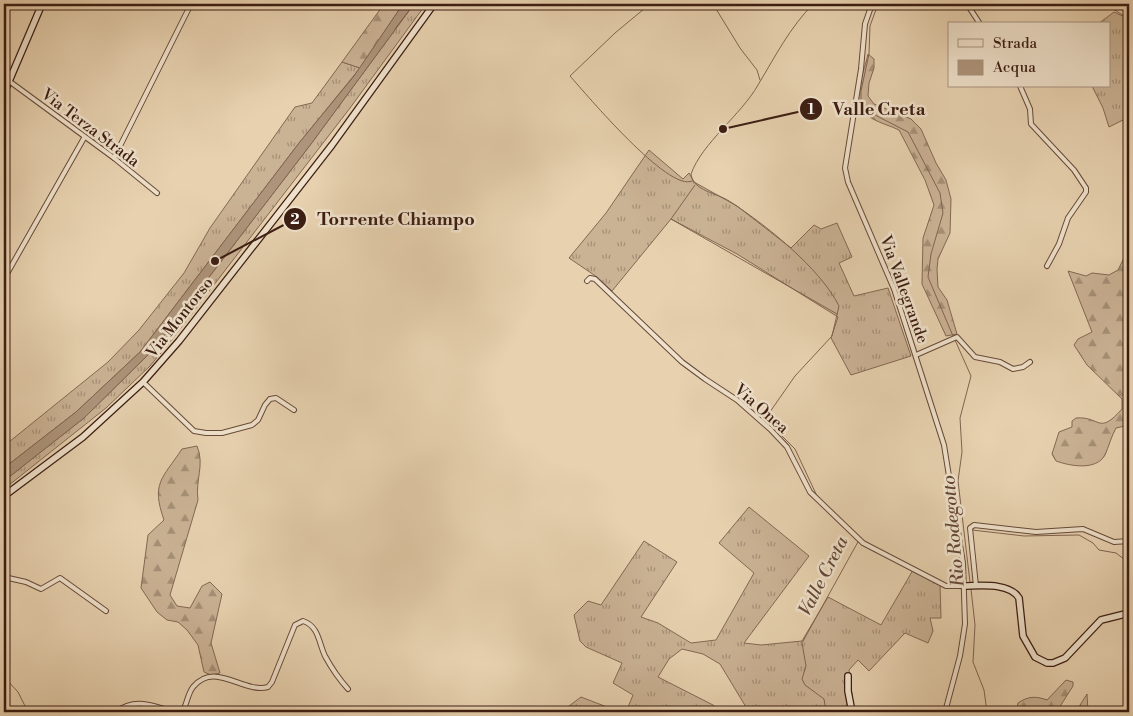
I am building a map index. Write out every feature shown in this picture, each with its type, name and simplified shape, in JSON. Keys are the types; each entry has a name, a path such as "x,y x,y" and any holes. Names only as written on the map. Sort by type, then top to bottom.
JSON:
{"main road":[{"path":"4,93 42,4"},
{"name":"Via Montorso","path":"4,496 83,437 143,382 179,341 230,273 332,145 434,4"},
{"path":"970,586 999,587 1017,595 1023,636 1035,657 1047,663 1053,663 1065,658 1101,620 1129,614"},
{"path":"848,676 848,691 852,712"}],"street":[{"path":"114,158 191,4"},
{"name":"Via Vallegrande","path":"872,4 865,24 861,69 845,168 848,182 893,287 944,445 962,563 970,586"},
{"path":"966,4 979,22"},
{"name":"Via Terza Strada","path":"4,67 10,79 157,193"},
{"path":"1021,88 1030,109 1031,124 1074,170 1086,188 1086,192 1068,218 1047,266"},
{"path":"4,279 84,138"},
{"name":"Via Onea","path":"587,281 590,278 594,279 682,362 705,380 737,400 770,429 787,447 810,492 863,543 946,586 970,586"},
{"path":"916,355 955,338 975,357 1000,362 1013,369 1030,362"},
{"path":"143,382 194,431 222,433 252,425 258,420 264,405 270,399 276,398 294,410"},
{"path":"945,712 960,656 965,624 970,586 970,530 979,525 1036,532 1083,529 1114,542 1129,541"},
{"path":"4,577 26,582 40,589 60,578 106,611"},
{"path":"182,712 194,686 207,678 216,676 258,688 268,687 272,682 295,625 303,621 312,626 318,636 324,655 332,669 348,689"},
{"path":"116,712 132,703 142,703 174,712"},
{"path":"1126,712 1129,709"}],"green space":[{"path":"384,4 403,4 360,68 342,62"},
{"path":"414,4 426,4 350,108 150,366 106,408 4,489 4,481 84,418 154,349 311,144"},
{"path":"1114,12 1129,19 1129,117 1109,127 1103,108 1093,88 1110,88 1110,22 1101,22"},
{"path":"868,54 874,59 874,68 869,83 868,96 874,104 911,119 921,129 946,180 951,199 950,233 938,259 938,287 947,300 957,334 946,336 922,284 923,238 934,205 925,180 899,130 873,119 865,113 861,105 859,90"},
{"path":"342,62 360,68 299,143 140,352 76,412 4,468 4,446 108,362 139,330 184,273 210,228 295,107 312,103"},
{"path":"649,150 683,179 689,173 694,182 737,206 791,248 814,225 821,229 837,223 852,257 839,263 854,296 888,288 911,356 851,375 831,338 838,317 737,254 671,219 612,291 597,277 569,258 606,213"},
{"path":"1129,248 1129,425 1116,428 1105,455 1096,463 1075,466 1056,461 1052,454 1059,432 1072,427 1072,421 1076,418 1084,418 1099,423 1108,422 1122,409 1122,399 1087,365 1074,345 1078,339 1092,332 1068,271 1086,276 1092,273 1109,275 1118,270"},
{"path":"197,446 200,460 198,500 170,595 177,606 190,608 202,586 210,582 222,594 211,643 220,673 211,675 204,672 198,645 187,630 178,622 167,620 157,612 141,588 148,535 164,520 159,498 161,482 182,449"},
{"path":"749,507 809,556 744,643 761,645 802,641 828,597 881,625 913,570 940,585 941,618 930,618 933,631 928,643 905,633 869,671 858,660 849,670 854,712 749,712 720,664 703,654 682,649 669,659 658,677 713,705 722,712 626,712 633,695 613,683 622,663 586,647 580,641 574,615 588,601 601,605 644,541 677,562 641,617 658,623 691,643 716,640 754,573 719,543"},
{"path":"1066,680 1073,682 1073,686 1059,708 1065,711 1077,710 1087,694 1088,712 1016,712 1018,703 1025,699 1036,697 1047,700"},
{"path":"581,697 620,712 561,712"}],"water":[{"path":"403,4 414,4 311,144 154,349 84,418 4,481 4,468 76,412 140,352 299,143 354,76"}],"waterway":[{"path":"395,29 414,4"},
{"path":"650,4 615,33 570,76 628,140 648,158 665,172 681,181 692,181"},
{"name":"Valle Creta","path":"713,4 740,48 757,70 760,80"},
{"name":"Valle Creta","path":"813,4 790,33 751,96 704,151 691,174 693,180 701,188 729,201 775,234 819,277 839,306 832,336 795,376 765,419 795,449 817,496"},
{"name":"Rio Rodegotto","path":"878,4 870,26 869,54 861,91 861,100 873,114 908,132 940,193 943,213 931,254 928,277 953,336"},
{"path":"1108,4 1129,19"},
{"path":"695,185 671,219 837,314"},
{"name":"Rio Rodegotto","path":"955,340 971,376 960,418 962,452 958,481 970,582"},
{"path":"972,530 1024,536 1079,535 1093,543 1099,550 1116,553 1129,563"},
{"name":"Valle Creta","path":"826,712 824,699 805,685 802,679 806,666 802,643 859,540"},
{"name":"Rio Rodegotto","path":"971,589 975,625 973,662 984,690 987,712"},
{"path":"4,677 18,692 28,712"}],"place":[{"name":"Valle Creta","path":"723,129"},
{"name":"Torrente Chiampo","path":"215,261"}]}
